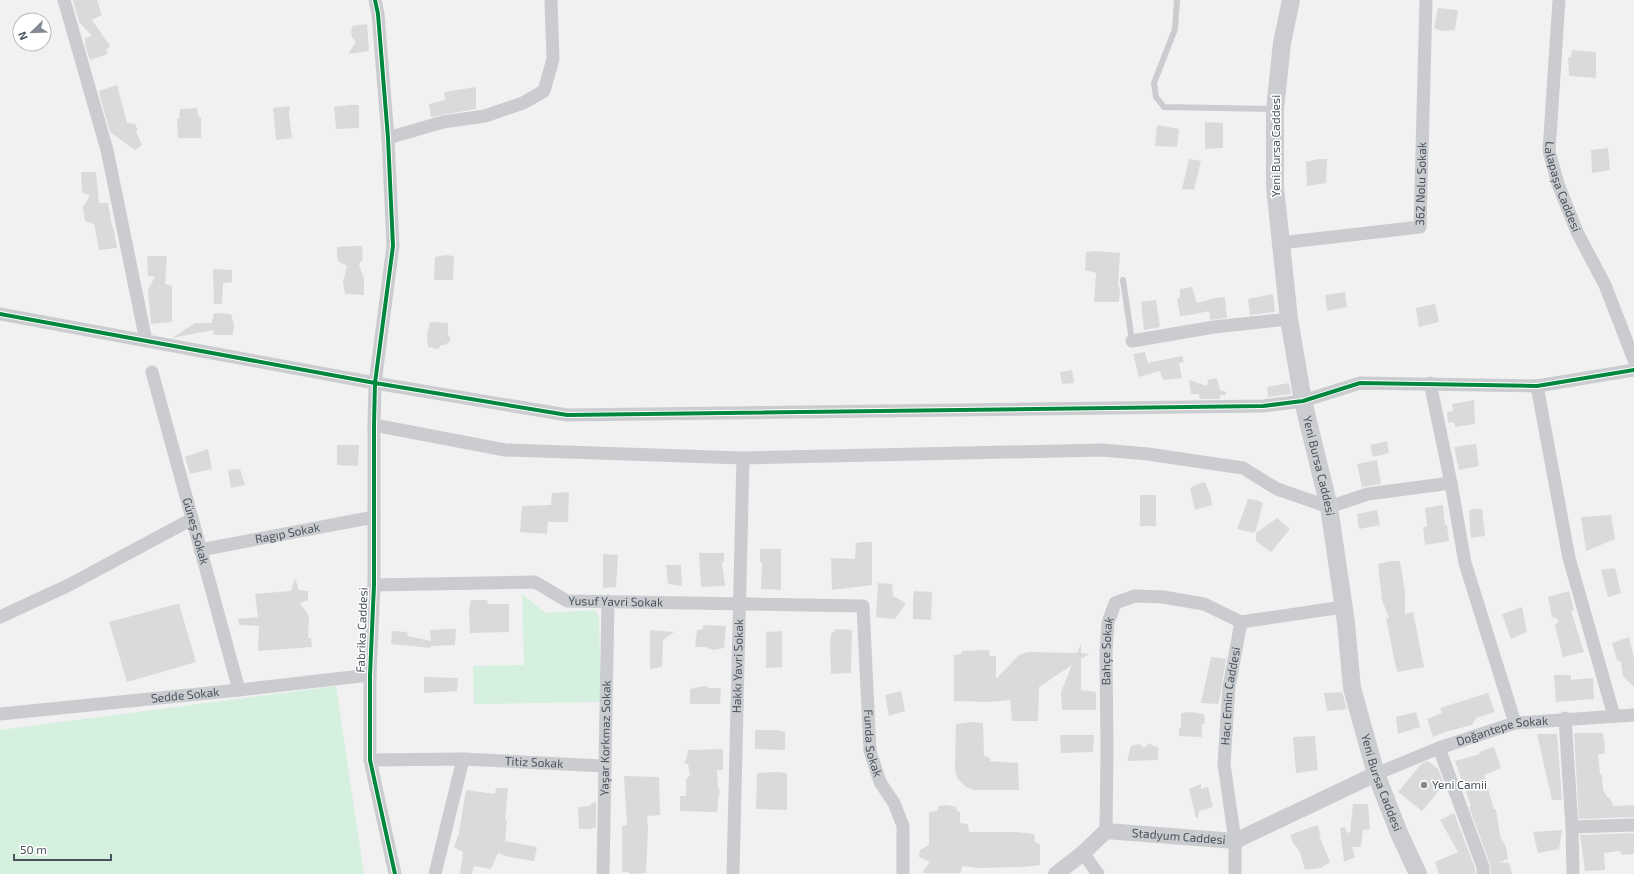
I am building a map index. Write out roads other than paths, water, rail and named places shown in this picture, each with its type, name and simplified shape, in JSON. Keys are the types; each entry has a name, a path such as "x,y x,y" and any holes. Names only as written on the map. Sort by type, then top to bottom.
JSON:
{"main road":[{"name":"Yeni Bursa Caddesi","path":"1290,0 1282,43 1275,109 1274,187 1289,319 1303,401 1329,507 1343,607 1352,688 1376,774 1399,833 1418,874"}],"street":[{"path":"64,0 107,150 146,341"},
{"name":"Fabrika Caddesi","path":"376,0 388,138 393,246 375,383 374,585 370,675 370,760 395,874"},
{"path":"388,138 443,122 485,116 523,103 544,91 553,59 551,0"},
{"name":"362 Nolu Sokak","path":"1280,243 1420,227 1426,0"},
{"name":"Lalapaşa Caddesi","path":"1557,0 1549,151 1558,184 1574,225 1605,286 1634,360"},
{"path":"0,314 375,383 567,415 1263,406 1303,401 1360,383 1537,386 1634,370"},
{"path":"1132,341 1214,327 1289,319"},
{"name":"Güneş Sokak","path":"152,372 239,690"},
{"path":"1430,383 1451,483 1465,563 1515,723"},
{"path":"1537,386 1569,558 1614,716"},
{"path":"374,425 505,450 743,458 1102,450 1148,454 1243,468 1276,489 1329,507 1368,494 1451,483"},
{"name":"Hakkı Yavri Sokak","path":"733,874 738,603 743,458"},
{"name":"Ragıp Sokak","path":"200,550 374,517"},
{"path":"0,617 69,585 192,519"},
{"name":"Yusuf Yavri Sokak","path":"374,585 535,582 567,600 863,606"},
{"name":"Bahçe Sokak","path":"1106,831 1106,652 1108,623 1115,603 1136,596 1164,597 1204,604 1241,622"},
{"name":"Yaşar Korkmaz Sokak","path":"603,874 608,601"},
{"name":"Funda Sokak","path":"863,606 870,751 880,782 894,803 903,826 903,874"},
{"path":"1241,622 1343,607"},
{"name":"Hacı Emin Caddesi","path":"1235,874 1235,841 1224,764 1228,687 1241,622"},
{"name":"Sedde Sokak","path":"0,714 370,675"},
{"name":"Doğantepe Sokak","path":"1376,774 1439,748 1515,723 1565,718 1634,715"},
{"path":"1565,718 1572,827 1573,874"},
{"path":"1439,748 1483,867 1483,874"},
{"path":"436,874 463,759"},
{"name":"Titiz Sokak","path":"370,760 463,759 604,766"},
{"name":"Stadyum Caddesi","path":"1106,831 1235,841 1376,774"},
{"path":"1572,827 1634,825"},
{"path":"1056,874 1083,853 1106,831"},
{"path":"1083,853 1098,874"}],"lane":[{"path":"1177,0 1175,29 1154,84 1156,97 1159,103 1164,107 1275,109"},
{"path":"1123,280 1132,341"}],"place":[{"name":"Yeni Camii","path":"1424,785"}]}
